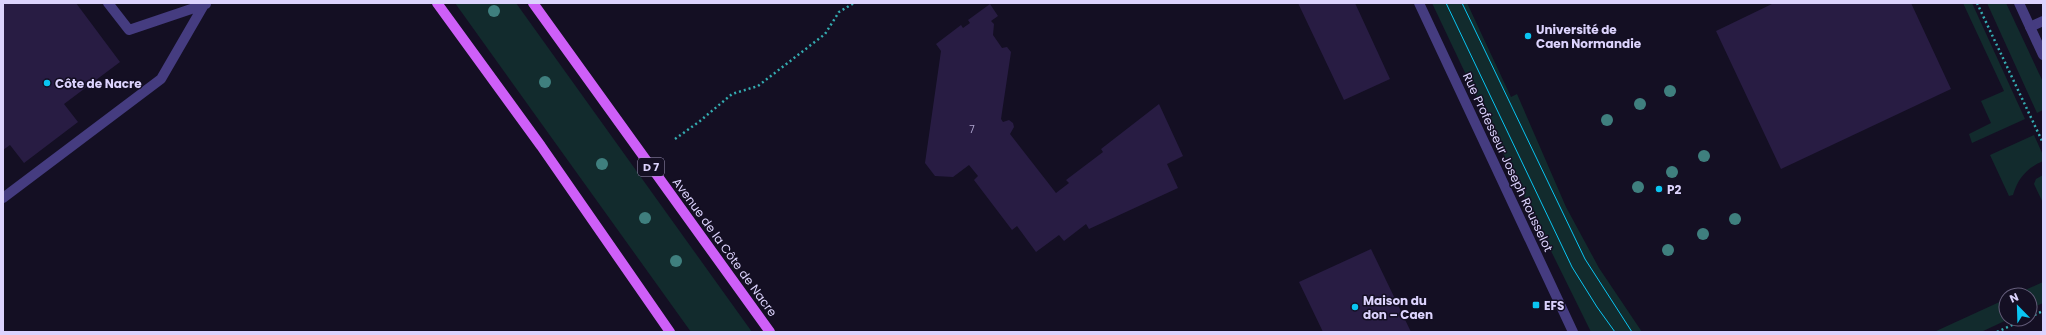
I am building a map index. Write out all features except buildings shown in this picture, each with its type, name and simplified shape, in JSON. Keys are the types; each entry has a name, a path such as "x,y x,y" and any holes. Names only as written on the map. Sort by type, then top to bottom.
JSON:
{"main road":[{"path":"437,3 541,146 670,332"},
{"name":"Avenue de la Côte de Nacre","path":"533,3 770,332"}],"street":[{"path":"108,3 129,30 207,4"},
{"name":"Rue Professeur Joseph Rousselot","path":"1419,3 1573,332"},
{"path":"2019,3 2043,54"},
{"path":"3,198 161,79 207,4"},
{"path":"2030,27 2043,21"}],"path":[{"path":"675,139 700,121 732,94 758,86 825,34 840,12 854,3"},
{"path":"1977,3 2043,143"},
{"path":"1997,332 2008,327"}],"green space":[{"path":"455,3 516,3 752,332 691,332"},
{"path":"1432,3 1467,3 1511,97 1517,94 1566,207 1599,268 1642,332 1591,332 1513,174"},
{"path":"1963,3 1972,3 2025,119 1972,143 1969,134 1991,123 1981,101 2004,91"},
{"path":"1987,3 2006,3 2043,82 2043,110 2037,113"},
{"path":"2034,135 2043,155 2043,161 2032,167 2024,174 2020,179 2013,195 2009,196 1990,155"},
{"path":"2043,175 2043,203 2034,184 2036,179"},
{"path":"2043,282 2043,303 2038,305 2038,287 2032,287"},
{"path":"1998,303 1998,324 1981,332 1934,332"}],"tram line":[{"path":"1446,3 1572,267 1597,307 1615,332"},
{"path":"1462,3 1585,259 1632,332"}],"place":[{"name":"Université de Caen Normandie","path":"1528,36"},
{"name":"Côte de Nacre","path":"47,83"},
{"name":"P2","path":"1659,189"},
{"name":"EFS","path":"1536,305"},
{"name":"Maison du don – Caen","path":"1355,307"}]}
